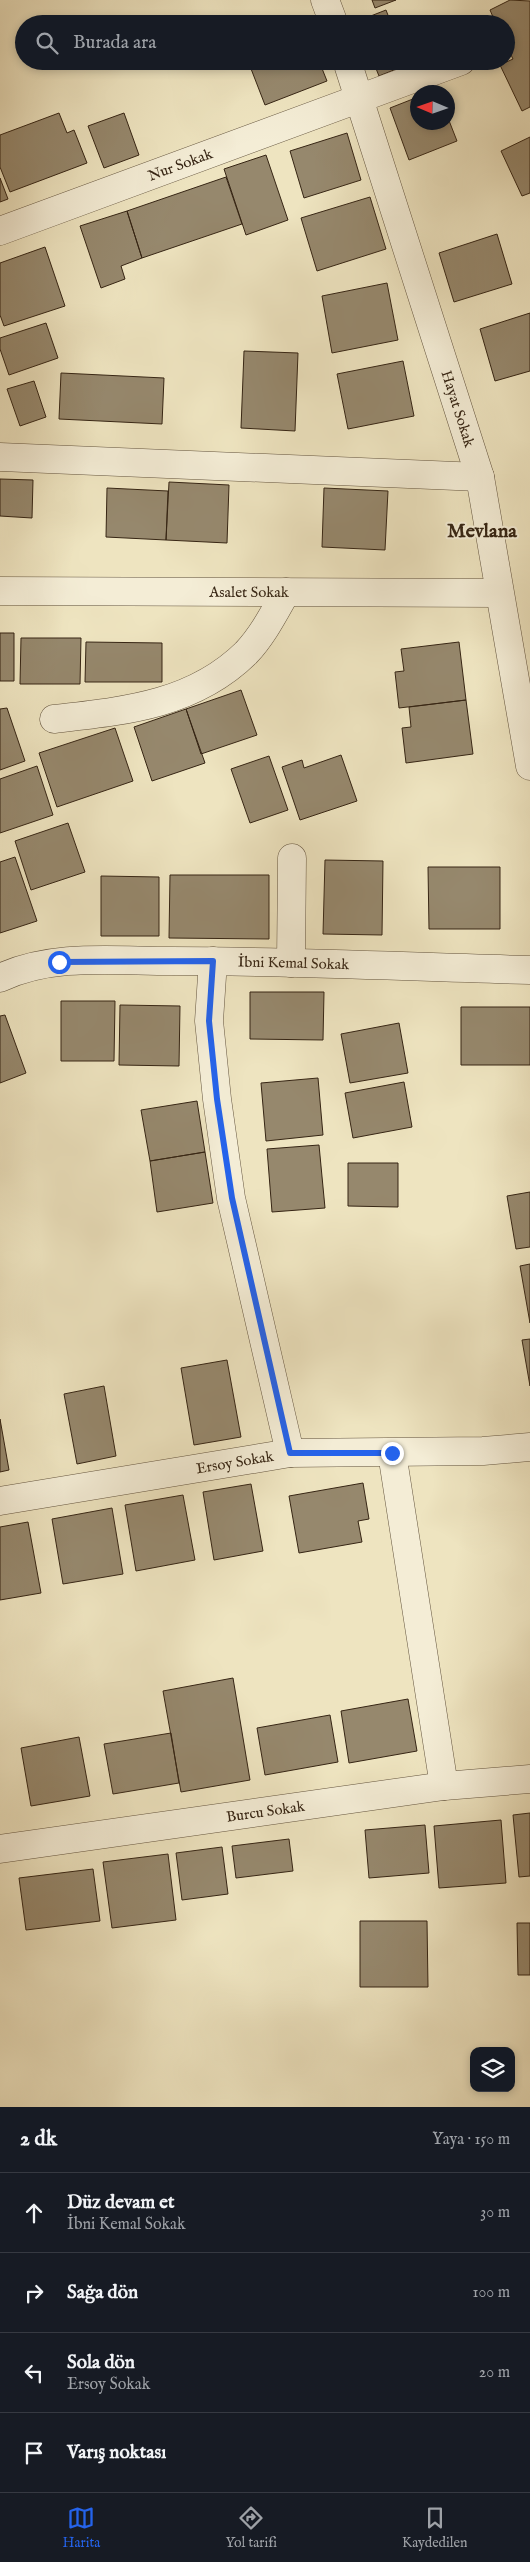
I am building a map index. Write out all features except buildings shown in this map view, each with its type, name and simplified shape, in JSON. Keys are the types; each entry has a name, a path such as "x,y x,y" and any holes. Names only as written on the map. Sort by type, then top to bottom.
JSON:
{"street":[{"path":"325,0 331,15"},
{"name":"Hayat Sokak","path":"350,70 361,98 480,477 498,593 530,766"},
{"name":"Nur Sokak","path":"0,231 437,70"},
{"path":"0,457 480,477"},
{"name":"Asalet Sokak","path":"0,591 498,593"},
{"path":"54,719 111,712 156,703 195,690 222,672 246,652 265,629 286,592"},
{"path":"291,963 292,858"},
{"path":"213,961 209,1021 217,1099 232,1198 290,1453"},
{"name":"İbni Kemal Sokak","path":"0,978 33,966 59,962 213,961 530,970"},
{"name":"Ersoy Sokak","path":"0,1501 290,1453 483,1451 530,1447"},
{"path":"392,1453 444,1786"},
{"name":"Burcu Sokak","path":"0,1849 444,1786 530,1779"}],"district":[{"name":"Mevlana","path":"482,531"}],"route":[{"path":"59,962 213,961 209,1021 217,1099 232,1198 290,1453 392,1453"}]}
